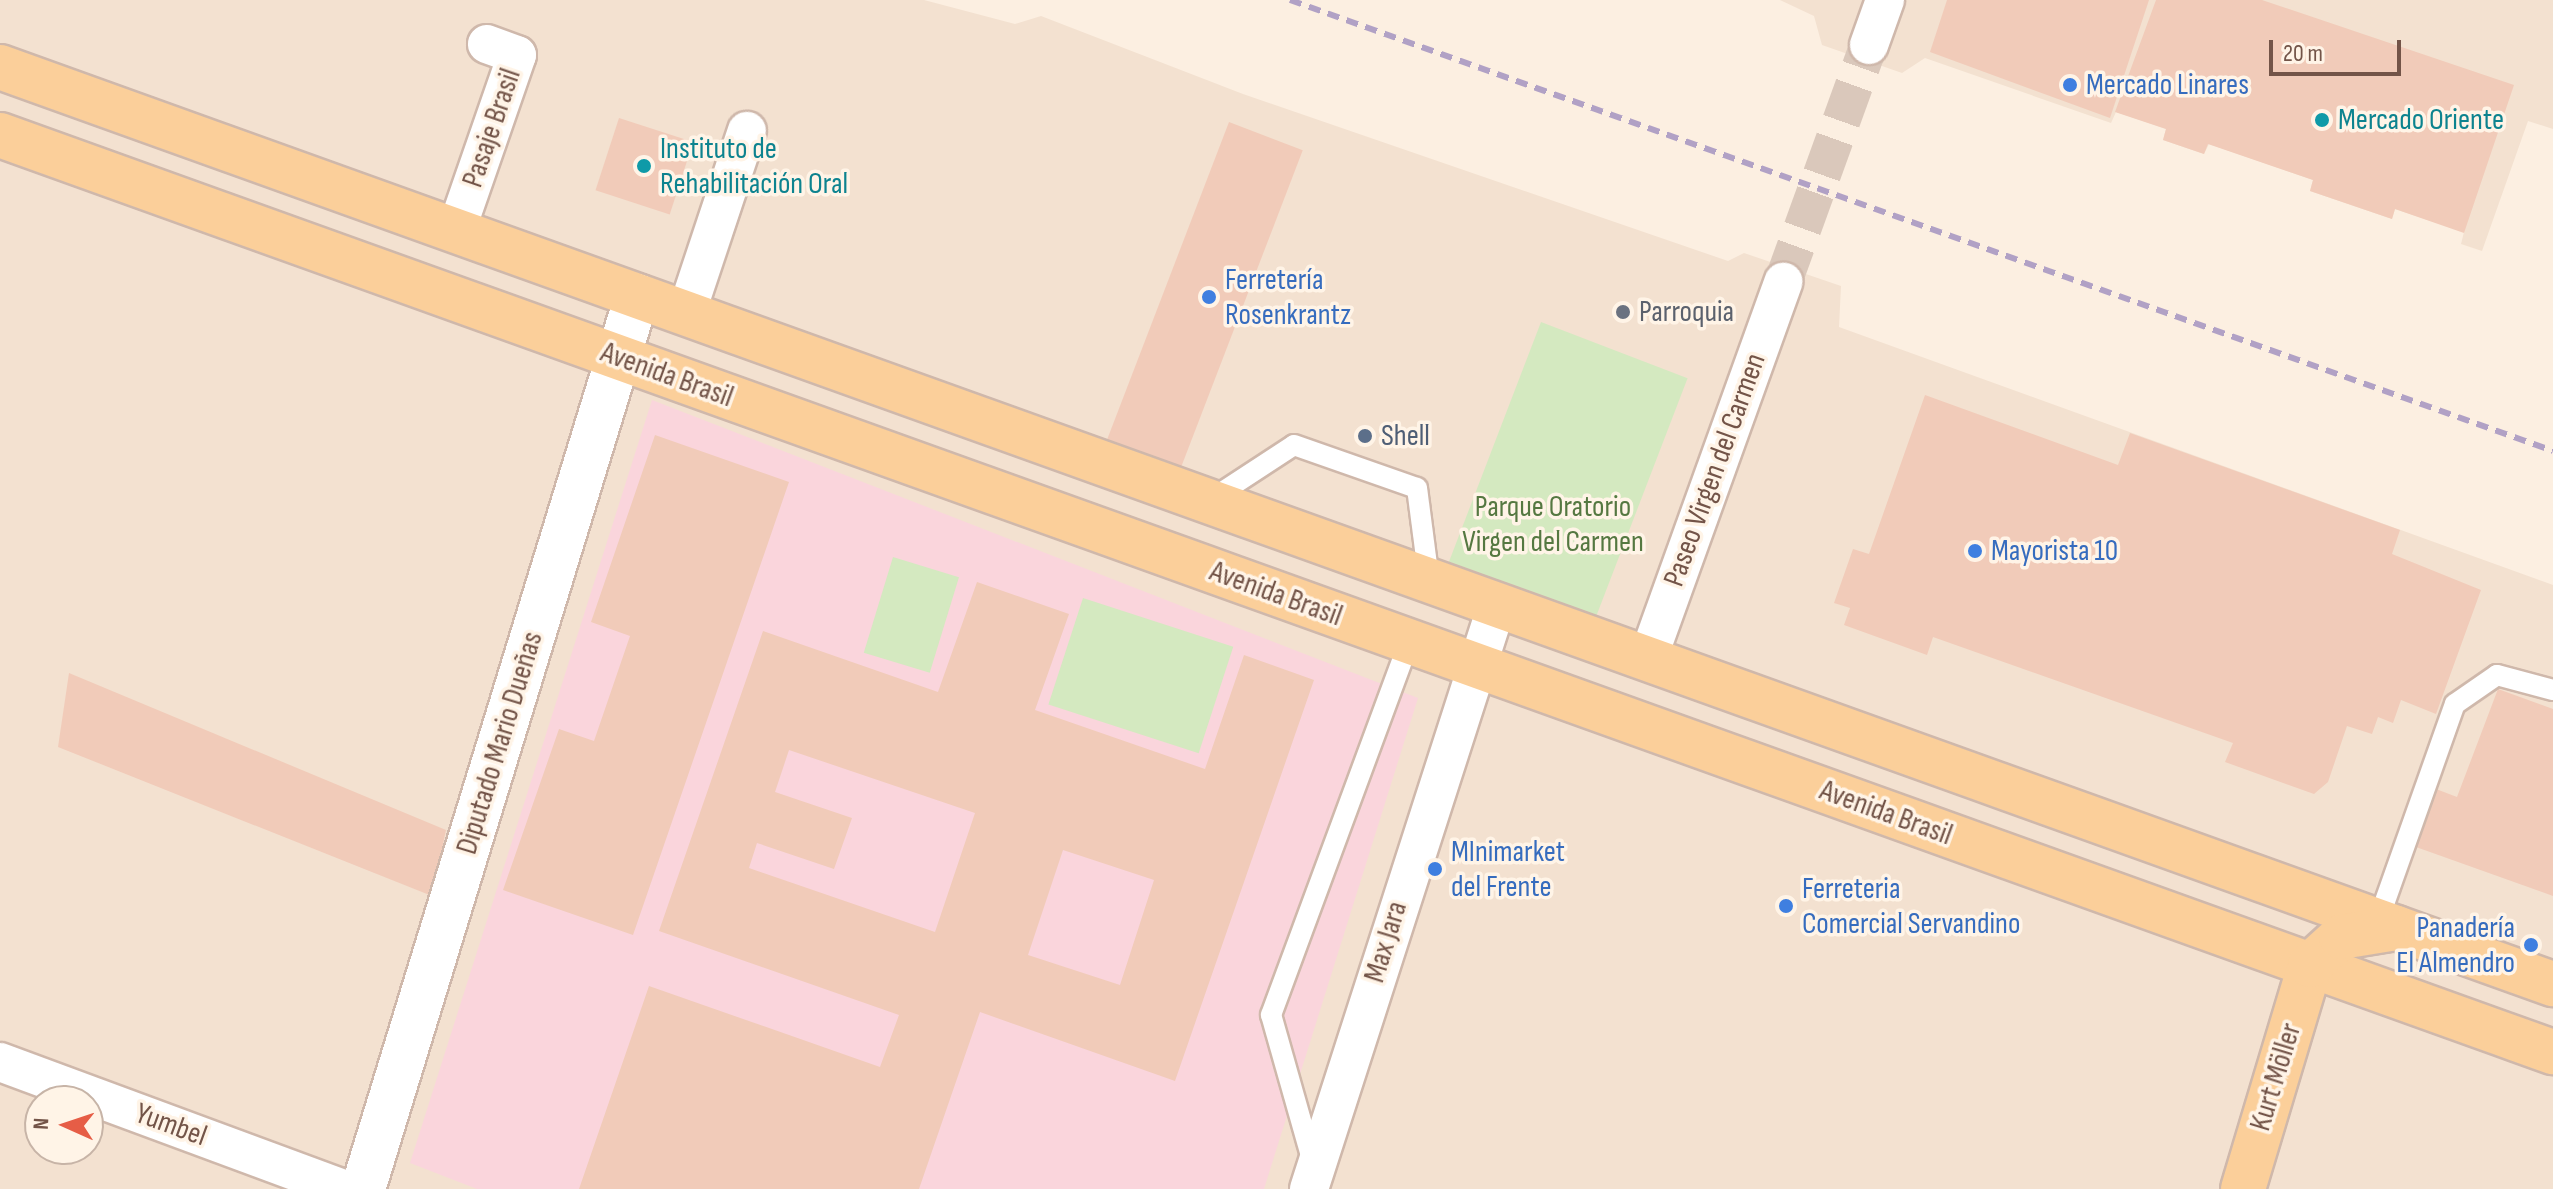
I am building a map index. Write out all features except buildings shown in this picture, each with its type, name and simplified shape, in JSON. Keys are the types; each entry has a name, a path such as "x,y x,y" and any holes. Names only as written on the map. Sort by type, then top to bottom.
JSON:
{"main road":[{"path":"0,67 2553,984"},
{"name":"Avenida Brasil","path":"0,135 2553,1052"},
{"path":"2310,965 2341,937 2387,924"},
{"name":"Kurt Möller","path":"2243,1189 2310,965"}],"street":[{"path":"1869,45 1885,0"},
{"name":"Pasaje Brasil","path":"456,231 517,55 487,44"},
{"path":"686,314 747,131"},
{"name":"Paseo Virgen del Carmen","path":"1648,658 1783,282"},
{"name":"Diputado Mario Dueñas","path":"363,1189 637,296"},
{"name":"Max Jara","path":"1312,1180 1474,665 1497,605"},
{"name":"Yumbel","path":"0,1062 343,1189"}],"lane":[{"path":"1209,501 1294,445 1417,488 1429,580"},
{"path":"1312,1180 1271,1015 1409,642"},
{"path":"2387,924 2455,704 2497,675 2553,690"}],"shaded area":[{"path":"0,0 924,0 1015,24 1041,16 1243,94 1728,261 1744,253 1841,286 1839,327 2553,585 2553,1189 0,1189"},
{"path":"1780,0 2553,0 2553,129 2528,121 2482,251 2461,244 2464,232 2395,209 2392,219 2310,191 2313,180 2209,144 2204,154 2163,140 2166,129 2116,112 2111,123 1925,58 1902,73 1822,45 1814,16"},
{"path":"652,400 1418,698 1264,1189 477,1189 410,1163"}],"green space":[{"name":"Parque Oratorio Virgen del Carmen","path":"1541,322 1688,378 1592,628 1445,571"},
{"path":"893,557 959,577 930,673 864,653"},
{"path":"1083,598 1233,647 1199,753 1048,705"}],"tunnel":[{"path":"1783,282 1869,45"}],"railway":[{"path":"1290,0 2553,451"}],"place":[{"name":"Mercado Linares","path":"2070,85"},
{"name":"Mercado Oriente","path":"2322,120"},
{"name":"Instituto de Rehabilitación Oral","path":"644,166"},
{"name":"Ferretería Rosenkrantz","path":"1209,297"},
{"name":"Parroquia","path":"1623,312"},
{"name":"Shell","path":"1365,436"},
{"name":"Mayorista 10","path":"1975,551"},
{"name":"MInimarket del Frente","path":"1435,869"},
{"name":"Ferreteria Comercial Servandino","path":"1786,906"},
{"name":"Panadería El Almendro","path":"2531,945"}]}
